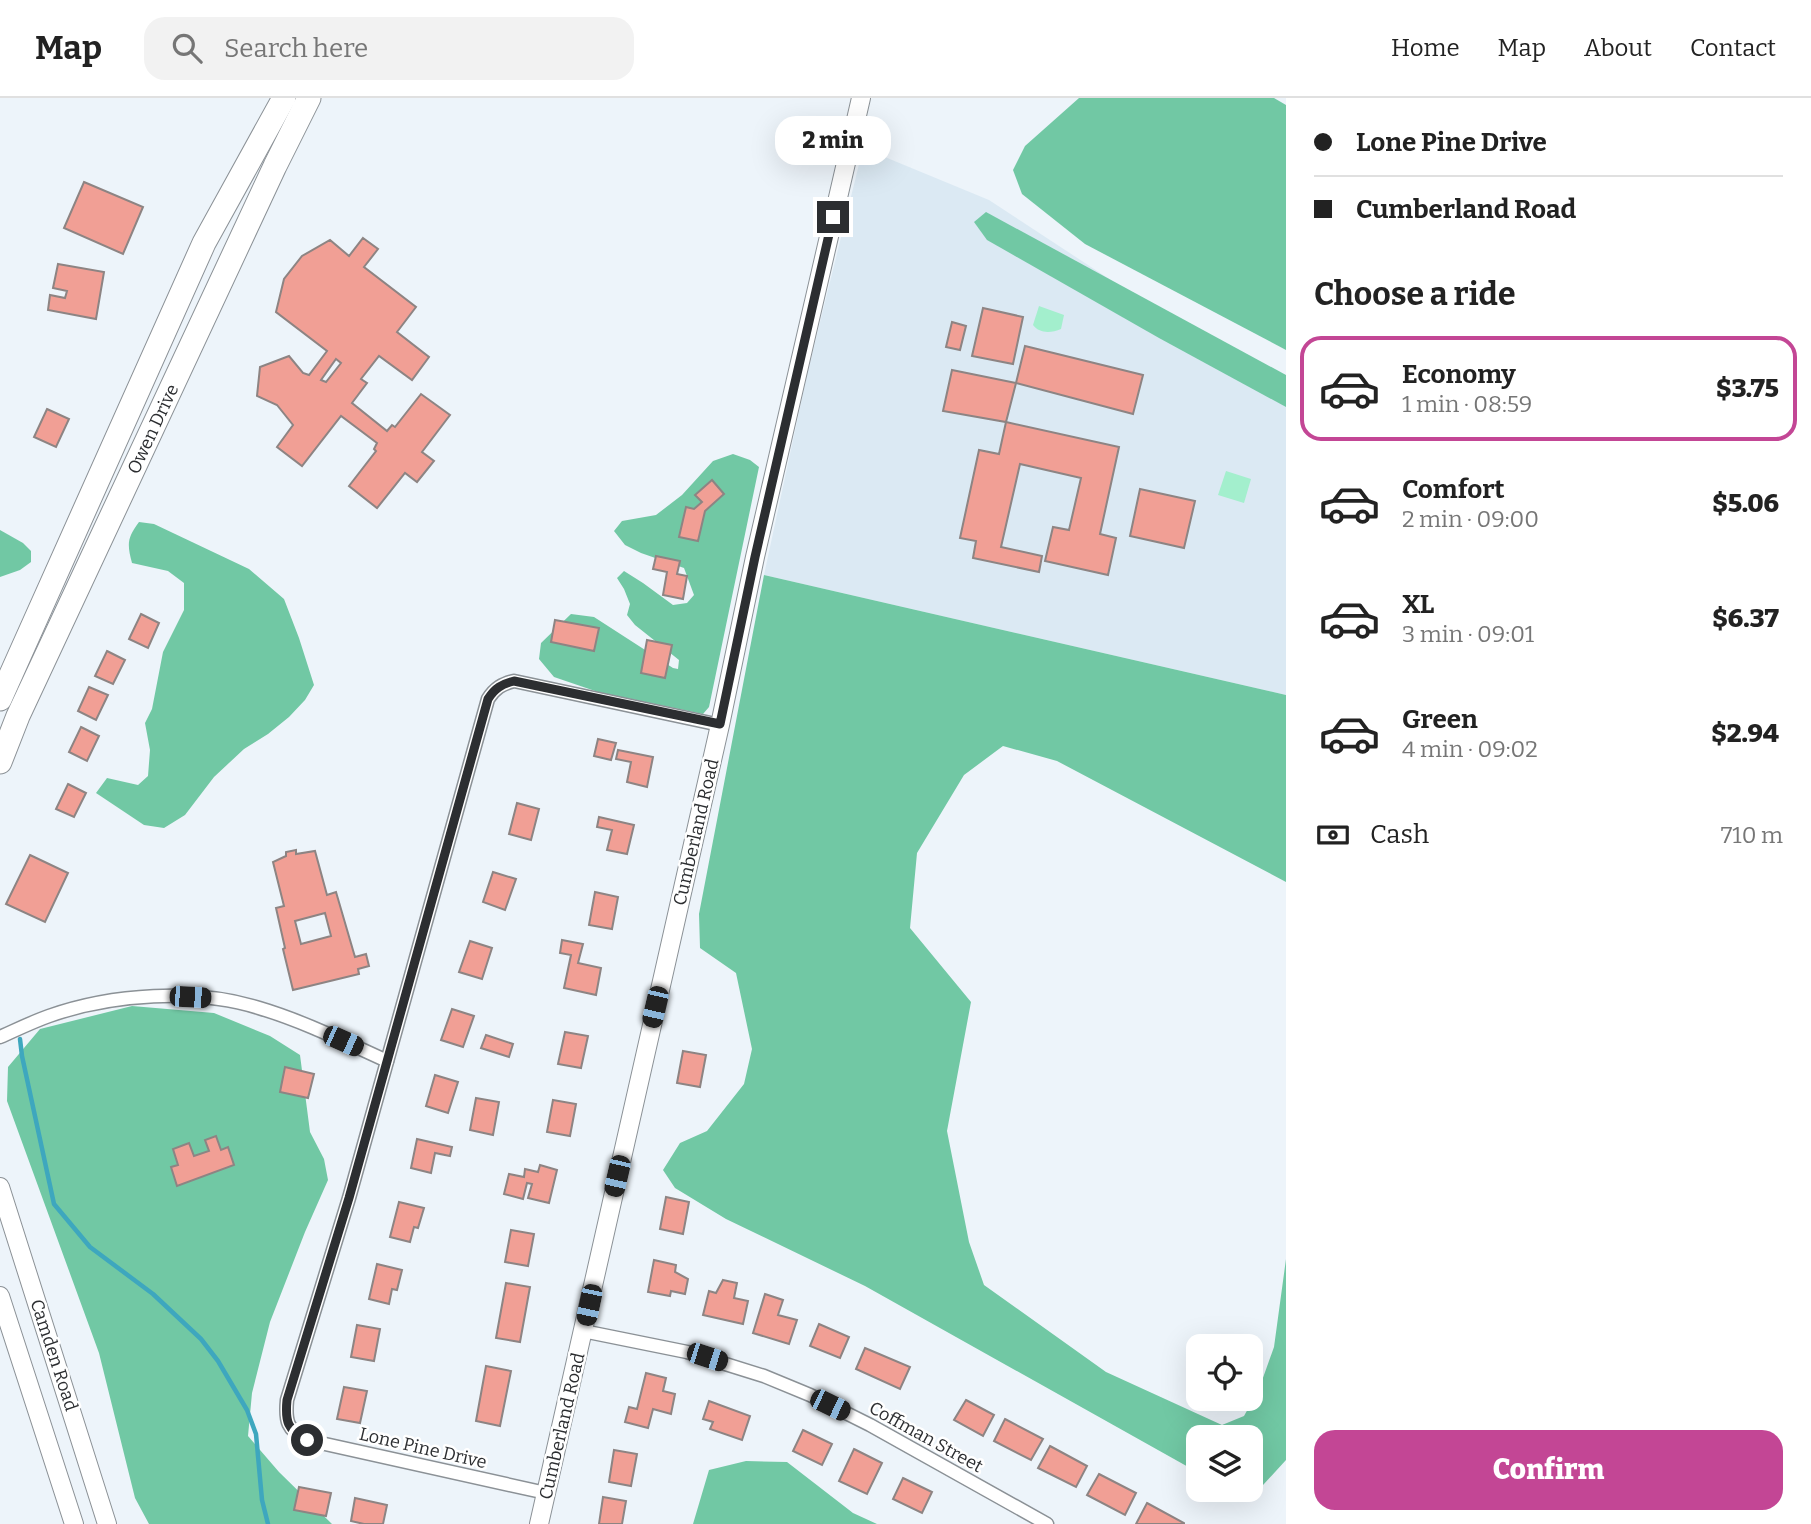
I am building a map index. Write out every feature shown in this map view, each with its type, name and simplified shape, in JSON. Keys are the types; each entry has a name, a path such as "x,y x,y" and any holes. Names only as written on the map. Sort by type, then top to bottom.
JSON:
{"highway":[{"name":"Owen Drive","path":"0,699 204,243 284,98"},
{"path":"250,223 242,211 241,202 293,98"},
{"name":"Owen Drive","path":"0,762 18,716 309,98"},
{"path":"168,396 162,381 230,230 227,219 221,212"}],"main road":[{"name":"Cumberland Road","path":"539,1524 860,98"},
{"name":"Camden Road","path":"0,1187 107,1524"},
{"name":"Camden Road","path":"0,1296 74,1524"}],"street":[{"name":"Lone Pine Drive","path":"546,1493 307,1440 295,1434 287,1422 287,1400 349,1198 488,699 501,685 514,681 524,682 720,724"},
{"path":"0,1037 48,1016 81,1006 163,996 209,998 256,1007 287,1017 387,1061"},
{"name":"Coffman Street","path":"583,1331 687,1352 764,1376 810,1395 870,1425 1047,1524"}],"shaded area":[{"path":"863,148 989,200 1286,395 1286,695 764,575 807,375"}],"green space":[{"path":"1079,98 1274,98 1286,105 1286,350 1085,244 1022,194 1013,170 1025,146"},
{"path":"986,212 1286,375 1286,407 987,240 974,222"},
{"path":"1039,306 1064,315 1061,329 1046,332 1033,325"},
{"path":"733,454 750,460 759,467 709,707 703,714 598,692 554,677 539,659 541,643 571,614 594,617 678,669 679,660 635,625 627,615 630,604 617,578 624,571 673,605 687,603 694,595 684,568 625,545 614,531 622,521 656,515 682,495 713,461"},
{"path":"1226,471 1251,479 1244,503 1218,495"},
{"path":"139,522 154,524 249,569 284,599 314,685 305,700 289,717 244,749 214,777 185,815 164,828 144,825 96,793 107,778 138,785 148,776 150,750 145,723 152,709 163,652 184,610 184,583 168,571 132,563 129,541"},
{"path":"0,530 23,543 31,551 31,562 20,570 0,577"},
{"path":"764,575 1286,695 1286,882 1057,761 1003,746 964,775 917,853 910,928 971,1002 947,1131 969,1242 984,1285 1106,1372 1186,1409 1186,1411 1222,1425 1186,1425 1186,1466 865,1286 726,1219 675,1188 663,1170 680,1143 707,1131 744,1084 752,1049 736,973 700,948 699,914"},
{"path":"132,1006 214,1013 270,1036 300,1055 310,1132 324,1159 328,1180 270,1322 252,1393 248,1436 279,1472 332,1524 149,1524 135,1498 99,1353 7,1101 8,1067 40,1029"},
{"path":"1286,1259 1286,1460 1263,1485 1263,1425 1222,1425 1244,1416 1247,1411 1263,1411 1263,1378 1274,1347"},
{"path":"746,1461 787,1462 853,1513 877,1524 693,1524 709,1470"}],"building":[{"path":"84,182 143,207 123,254 64,228"},
{"path":"363,238 378,249 364,267 416,307 397,332 429,357 412,380 379,356 361,379 367,383 352,403 387,431 392,425 395,427 421,394 450,415 422,452 434,461 417,482 405,473 377,508 349,486 376,451 374,449 377,443 341,416 302,466 277,447 293,425 277,405 257,396 260,367 289,356 303,373 309,375 327,351 276,312 284,279 302,256 330,240 349,256","holes":["336,359 341,363 326,382 321,380"]},
{"path":"58,264 104,272 96,319 48,310 50,295 65,298 67,291 53,288"},
{"path":"983,308 1023,317 1013,364 972,356"},
{"path":"952,322 966,326 960,350 946,347"},
{"path":"1025,346 1143,375 1133,414 1016,383"},
{"path":"952,370 1016,383 1006,422 943,411"},
{"path":"47,409 69,419 56,447 34,437"},
{"path":"1006,422 1119,447 1100,534 1116,538 1108,575 1045,561 1053,527 1069,530 1081,478 1020,464 1001,547 1042,556 1039,572 973,558 976,541 960,538 979,450 999,454"},
{"path":"712,480 724,494 705,511 698,541 679,537 686,507 694,509 702,502 695,495"},
{"path":"1140,489 1195,501 1184,548 1130,536"},
{"path":"656,556 680,561 677,574 687,576 683,599 663,595 667,572 653,569"},
{"path":"141,614 159,623 148,648 129,639"},
{"path":"555,620 599,628 594,651 551,642"},
{"path":"647,640 672,645 665,678 641,673"},
{"path":"107,651 125,660 113,684 95,676"},
{"path":"89,687 108,695 96,720 78,711"},
{"path":"81,727 99,736 87,761 69,752"},
{"path":"598,739 616,743 611,760 594,756"},
{"path":"618,750 653,757 647,787 627,782 631,762 616,759"},
{"path":"68,784 86,793 74,817 56,809"},
{"path":"517,803 539,809 531,840 509,834"},
{"path":"599,817 634,825 627,854 607,850 612,830 597,827"},
{"path":"296,850 296,854 315,851 327,895 336,892 355,957 366,954 369,966 358,969 359,974 293,990 276,908 284,906 273,862 286,856 286,852","holes":["325,913 331,936 301,944 295,921"]},
{"path":"30,855 68,873 45,922 6,904"},
{"path":"493,872 516,879 505,910 483,902"},
{"path":"595,892 618,897 612,929 589,925"},
{"path":"562,940 583,944 578,963 601,968 596,995 564,988 571,955 560,953"},
{"path":"470,941 492,948 482,979 459,972"},
{"path":"452,1009 474,1016 463,1047 441,1040"},
{"path":"565,1032 588,1036 581,1068 558,1064"},
{"path":"486,1035 513,1044 509,1057 481,1048"},
{"path":"683,1051 706,1055 700,1087 677,1083"},
{"path":"285,1067 314,1074 308,1098 280,1092"},
{"path":"435,1075 458,1082 448,1113 426,1106"},
{"path":"476,1098 499,1102 493,1135 470,1130"},
{"path":"553,1100 576,1104 570,1136 547,1132"},
{"path":"216,1136 221,1150 228,1147 234,1165 177,1186 171,1167 178,1165 173,1149 189,1143 194,1156 209,1151 205,1140"},
{"path":"417,1139 452,1147 450,1156 435,1153 431,1173 411,1168"},
{"path":"540,1165 557,1170 549,1203 528,1198 532,1184 527,1183 523,1199 504,1194 509,1174 524,1177 525,1169 538,1172"},
{"path":"666,1197 689,1202 683,1234 660,1229"},
{"path":"399,1202 424,1208 410,1242 390,1237"},
{"path":"511,1230 534,1234 528,1266 505,1262"},
{"path":"654,1260 676,1265 675,1272 688,1279 685,1294 671,1291 670,1296 648,1292"},
{"path":"377,1264 402,1270 397,1290 392,1289 389,1304 369,1299"},
{"path":"723,1280 737,1283 734,1298 748,1301 743,1324 703,1315 709,1291 716,1293"},
{"path":"506,1283 530,1287 520,1342 496,1338"},
{"path":"765,1294 783,1300 778,1315 797,1320 789,1344 753,1333"},
{"path":"819,1324 849,1337 840,1358 810,1346"},
{"path":"357,1325 380,1329 374,1361 351,1357"},
{"path":"865,1348 910,1367 900,1389 856,1369"},
{"path":"486,1366 511,1371 500,1426 476,1421"},
{"path":"646,1373 666,1378 663,1391 675,1394 671,1414 653,1409 648,1428 625,1422 629,1407 637,1409"},
{"path":"344,1387 367,1391 360,1423 337,1419"},
{"path":"966,1400 994,1415 983,1436 954,1420"},
{"path":"709,1401 750,1416 742,1440 710,1429 713,1422 703,1419"},
{"path":"1005,1419 1043,1439 1031,1460 994,1441"},
{"path":"803,1430 832,1444 822,1465 793,1451"},
{"path":"1050,1446 1087,1466 1076,1487 1038,1468"},
{"path":"854,1449 882,1463 867,1494 839,1481"},
{"path":"614,1450 637,1454 631,1486 609,1482"},
{"path":"1099,1474 1136,1493 1125,1515 1087,1495"},
{"path":"903,1478 932,1492 922,1513 893,1499"},
{"path":"299,1487 331,1493 326,1516 294,1510"},
{"path":"603,1497 626,1501 622,1524 599,1524"},
{"path":"355,1498 387,1505 383,1524 351,1521"},
{"path":"1147,1503 1184,1523 1184,1524 1136,1524"}],"waterway":[{"path":"20,1039 54,1204 90,1247 153,1294 201,1339 218,1361 247,1410 256,1434 262,1500 268,1524"}],"route":[{"path":"307,1440 295,1434 287,1422 287,1400 349,1198 488,699 501,685 514,681 524,682 720,724 755,557 833,217"}]}
